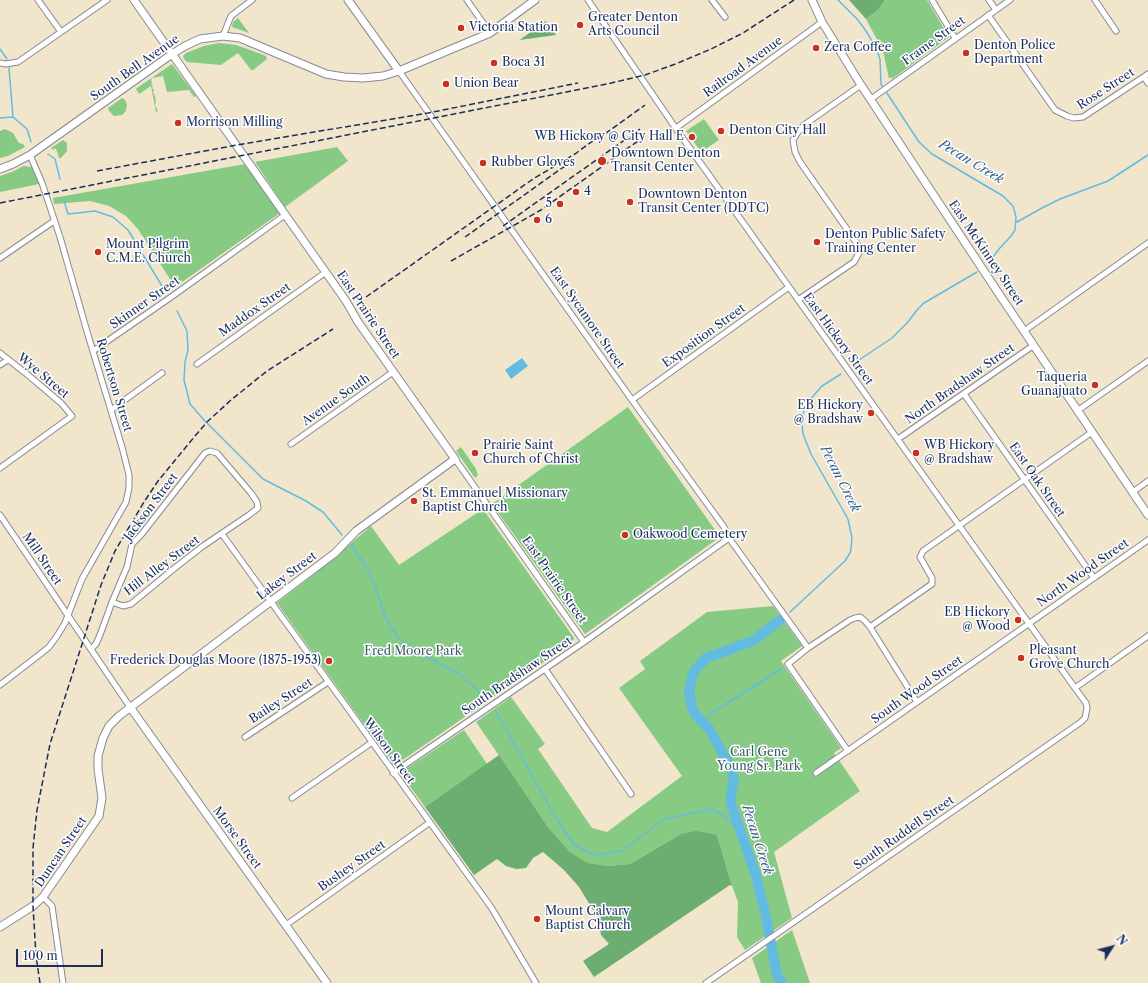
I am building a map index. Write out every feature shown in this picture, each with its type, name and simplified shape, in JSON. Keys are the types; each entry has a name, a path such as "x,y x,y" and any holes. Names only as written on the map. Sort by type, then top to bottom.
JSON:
{"street":[{"path":"38,0 61,32"},
{"path":"0,63 6,64 18,62 107,0"},
{"name":"East Prairie Street","path":"134,0 326,272 346,301 358,322 393,372 584,642"},
{"path":"223,36 231,16 252,0"},
{"name":"East Sycamore Street","path":"348,0 724,527 730,538 808,648"},
{"path":"467,0 490,33"},
{"name":"South Bell Avenue","path":"0,169 30,155 172,54 200,39 223,36 240,38 326,74 363,78 383,76 399,71 490,33 535,0"},
{"name":"East Hickory Street","path":"588,0 676,128 1075,688"},
{"path":"712,0 725,17"},
{"name":"East McKinney Street","path":"812,0 822,22 861,85 1148,515"},
{"path":"932,0 954,38"},
{"path":"989,0 996,10"},
{"name":"Frame Street","path":"871,99 954,38 1010,0"},
{"path":"1095,0 1116,31"},
{"name":"Rose Street","path":"988,15 1055,110 1067,116 1074,118 1084,117 1090,114 1146,75"},
{"name":"Railroad Avenue","path":"676,128 822,22"},
{"path":"1146,75 1148,83"},
{"path":"798,300 854,262 860,251 858,245 800,162 795,152 793,140 804,125 861,85"},
{"name":"Robertson Street","path":"0,685 49,647 65,623 82,579 126,502 130,474 54,221 35,164 30,155"},
{"name":"Skinner Street","path":"93,351 285,215"},
{"path":"0,258 54,221"},
{"path":"1024,330 1148,242"},
{"name":"Maddox Street","path":"197,364 326,272"},
{"name":"Exposition Street","path":"632,400 789,287"},
{"name":"North Bradshaw Street","path":"898,439 1034,345"},
{"name":"Wye Street","path":"0,353 61,403 72,416 0,468"},
{"path":"0,365 8,360"},
{"path":"1077,410 1148,361"},
{"name":"Avenue South","path":"291,444 393,372"},
{"path":"111,410 162,373"},
{"name":"East Oak Street","path":"964,394 1094,578"},
{"path":"870,627 932,584 932,578 920,557 923,551 1092,432"},
{"name":"Hill Alley Street","path":"112,602 123,606 131,604 176,568 258,508 257,502 239,477 217,453 210,451"},
{"name":"Jackson Street","path":"91,649 100,635 127,567 132,544 141,535 205,453 210,451"},
{"name":"Lakey Street","path":"130,707 335,553 356,531 455,459"},
{"path":"1133,492 1148,481"},
{"name":"Mill Street","path":"0,515 130,707"},
{"name":"Wilson Street","path":"222,534 371,743 491,907 536,983"},
{"name":"South Bradshaw Street","path":"393,773 584,642 730,538"},
{"name":"North Wood Street","path":"1030,623 1148,540"},
{"path":"848,751 788,664 808,648 855,618 860,618 870,627 917,702"},
{"name":"South Wood Street","path":"816,773 1030,623"},
{"path":"1075,688 1148,636"},
{"path":"545,669 631,794"},
{"name":"Bailey Street","path":"245,737 328,682"},
{"name":"South Ruddell Street","path":"706,983 1081,722 1085,718 1087,708 1086,703 1075,688"},
{"name":"Duncan Street","path":"0,927 43,898 99,816 102,798 98,769 98,756 103,738 110,726 130,707"},
{"name":"Morse Street","path":"130,707 327,983"},
{"path":"292,798 371,743"},
{"name":"Bushey Street","path":"286,925 429,823"},
{"path":"43,898 52,906 63,983"}],"green space":[{"path":"849,0 885,0 878,10 866,19"},
{"path":"885,0 927,0 949,37 892,79 891,77 889,79 883,51 866,19 878,10"},
{"path":"238,18 249,33 232,27 233,22"},
{"path":"546,21 556,35 520,40 521,39"},
{"path":"219,43 236,45 266,56 267,59 251,70 238,53 221,65 187,62 184,59 183,56 186,53 204,46"},
{"path":"172,64 196,96 194,97 189,90 167,92 163,76 152,78 151,84 153,86 152,88 156,99 155,105 158,111 156,112 151,86 139,94 136,89"},
{"path":"122,98 127,104 126,111 122,115 114,116 108,108"},
{"path":"704,119 719,140 701,152 686,131"},
{"path":"5,129 13,133 19,143 23,144 25,147 8,156 0,158 0,131"},
{"path":"63,140 67,143 67,151 61,158 59,158 55,148 53,150 51,148"},
{"path":"337,147 348,161 285,207 255,162"},
{"path":"245,164 280,213 175,287 138,229 126,216 109,206 90,201 54,204 53,198"},
{"path":"23,166 32,167 39,184 0,192 0,176"},
{"name":"Oakwood Cemetery","path":"628,407 720,537 585,634 492,504"},
{"path":"461,447 476,469 478,475 475,478 456,451"},
{"name":"Fred Moore Park","path":"483,509 574,638 573,642 394,766 277,603 317,572 371,526 399,565"},
{"name":"Carl Gene Young Sr. Park","path":"773,606 802,646 781,661 841,748 834,753 860,791 774,852 792,918 745,950 737,937 738,902 717,835 681,834 630,864 608,866 588,863 570,852 548,827 476,722 511,697 545,744 538,749 592,828 607,832 682,776 619,688 645,669 640,661 707,612"},
{"path":"464,730 487,764 425,807 400,773"},
{"path":"499,755 548,827 570,852 588,863 608,866 630,864 681,834 696,831 717,835 732,886 730,885 594,977 583,961 609,944 601,935 598,918 579,887 564,870 543,852 533,858 526,868 516,869 506,866 497,859 474,875 425,807"},
{"path":"792,930 810,983 761,983 752,958"}],"water":[{"path":"522,358 528,366 511,379 505,370"}],"waterway":[{"name":"Pecan Creek","path":"838,0 858,20 876,48 880,59 881,84 919,142 932,154 1003,196 1013,206 1016,217 1015,230 988,264"},
{"path":"0,49 7,59"},
{"path":"9,68 13,117"},
{"path":"0,118 13,117 27,129 31,142"},
{"path":"48,154 55,159 60,179"},
{"path":"1017,222 1060,199 1108,181 1148,155"},
{"path":"64,201 68,214 95,211 113,217 128,230 165,291"},
{"name":"Pecan Creek","path":"853,364 892,338 924,303 977,272"},
{"path":"177,311 187,331 188,350 185,362 184,380 190,404 263,479 306,501 323,512 342,535"},
{"name":"Pecan Creek","path":"790,612 845,561 851,549 852,538 848,519 811,454 803,434 802,424 804,410 808,402 822,386 841,374"},
{"path":"351,545 366,566 373,580 385,616 399,638 413,649 459,674 486,698"},
{"name":"Pecan Creek","path":"780,620 753,641 706,658 695,670 689,693 695,714 709,729 731,768 734,782 731,793 731,804 756,876 766,917 777,975 782,983"},
{"path":"705,723 706,719 712,713 781,669"},
{"path":"496,712 558,821 574,845 594,855 622,851 665,819 712,809 723,815 740,832"}],"railway":[{"path":"0,203 607,84 645,75 711,49 743,33 794,0"},
{"path":"97,171 237,145 428,113 578,83"},
{"path":"598,139 645,105"},
{"path":"503,226 640,129"},
{"path":"366,297 533,179 575,154 602,134"},
{"path":"451,261 541,210 645,136"},
{"path":"465,237 572,161"},
{"path":"40,983 36,956 33,906 33,848 37,810 50,744 101,585 115,551 158,481 207,422 231,400 267,371 333,329"}],"place":[{"name":"Greater Denton Arts Council","path":"580,25"},
{"name":"Victoria Station","path":"461,28"},
{"name":"Zera Coffee","path":"816,48"},
{"name":"Denton Police Department","path":"966,53"},
{"name":"Boca 31","path":"494,63"},
{"name":"Union Bear","path":"446,84"},
{"name":"Morrison Milling","path":"178,123"},
{"name":"Denton City Hall","path":"721,131"},
{"name":"WB Hickory @ City Hall E","path":"692,137"},
{"name":"Downtown Denton Transit Center","path":"602,161"},
{"name":"Rubber Gloves","path":"483,163"},
{"name":"4","path":"576,192"},
{"name":"Downtown Denton Transit Center (DDTC)","path":"630,202"},
{"name":"5","path":"560,204"},
{"name":"6","path":"537,220"},
{"name":"Denton Public Safety Training Center","path":"817,242"},
{"name":"Mount Pilgrim C.M.E. Church","path":"98,252"},
{"name":"Taqueria Guanajuato","path":"1095,385"},
{"name":"EB Hickory @ Bradshaw","path":"871,413"},
{"name":"Prairie Saint Church of Christ","path":"475,453"},
{"name":"WB Hickory @ Bradshaw","path":"916,453"},
{"name":"St. Emmanuel Missionary Baptist Church","path":"414,501"},
{"name":"Oakwood Cemetery","path":"625,535"},
{"name":"EB Hickory @ Wood","path":"1018,620"},
{"name":"Pleasant Grove Church","path":"1021,658"},
{"name":"Frederick Douglas Moore (1875-1953)","path":"329,661"},
{"name":"Mount Calvary Baptist Church","path":"537,919"}]}
